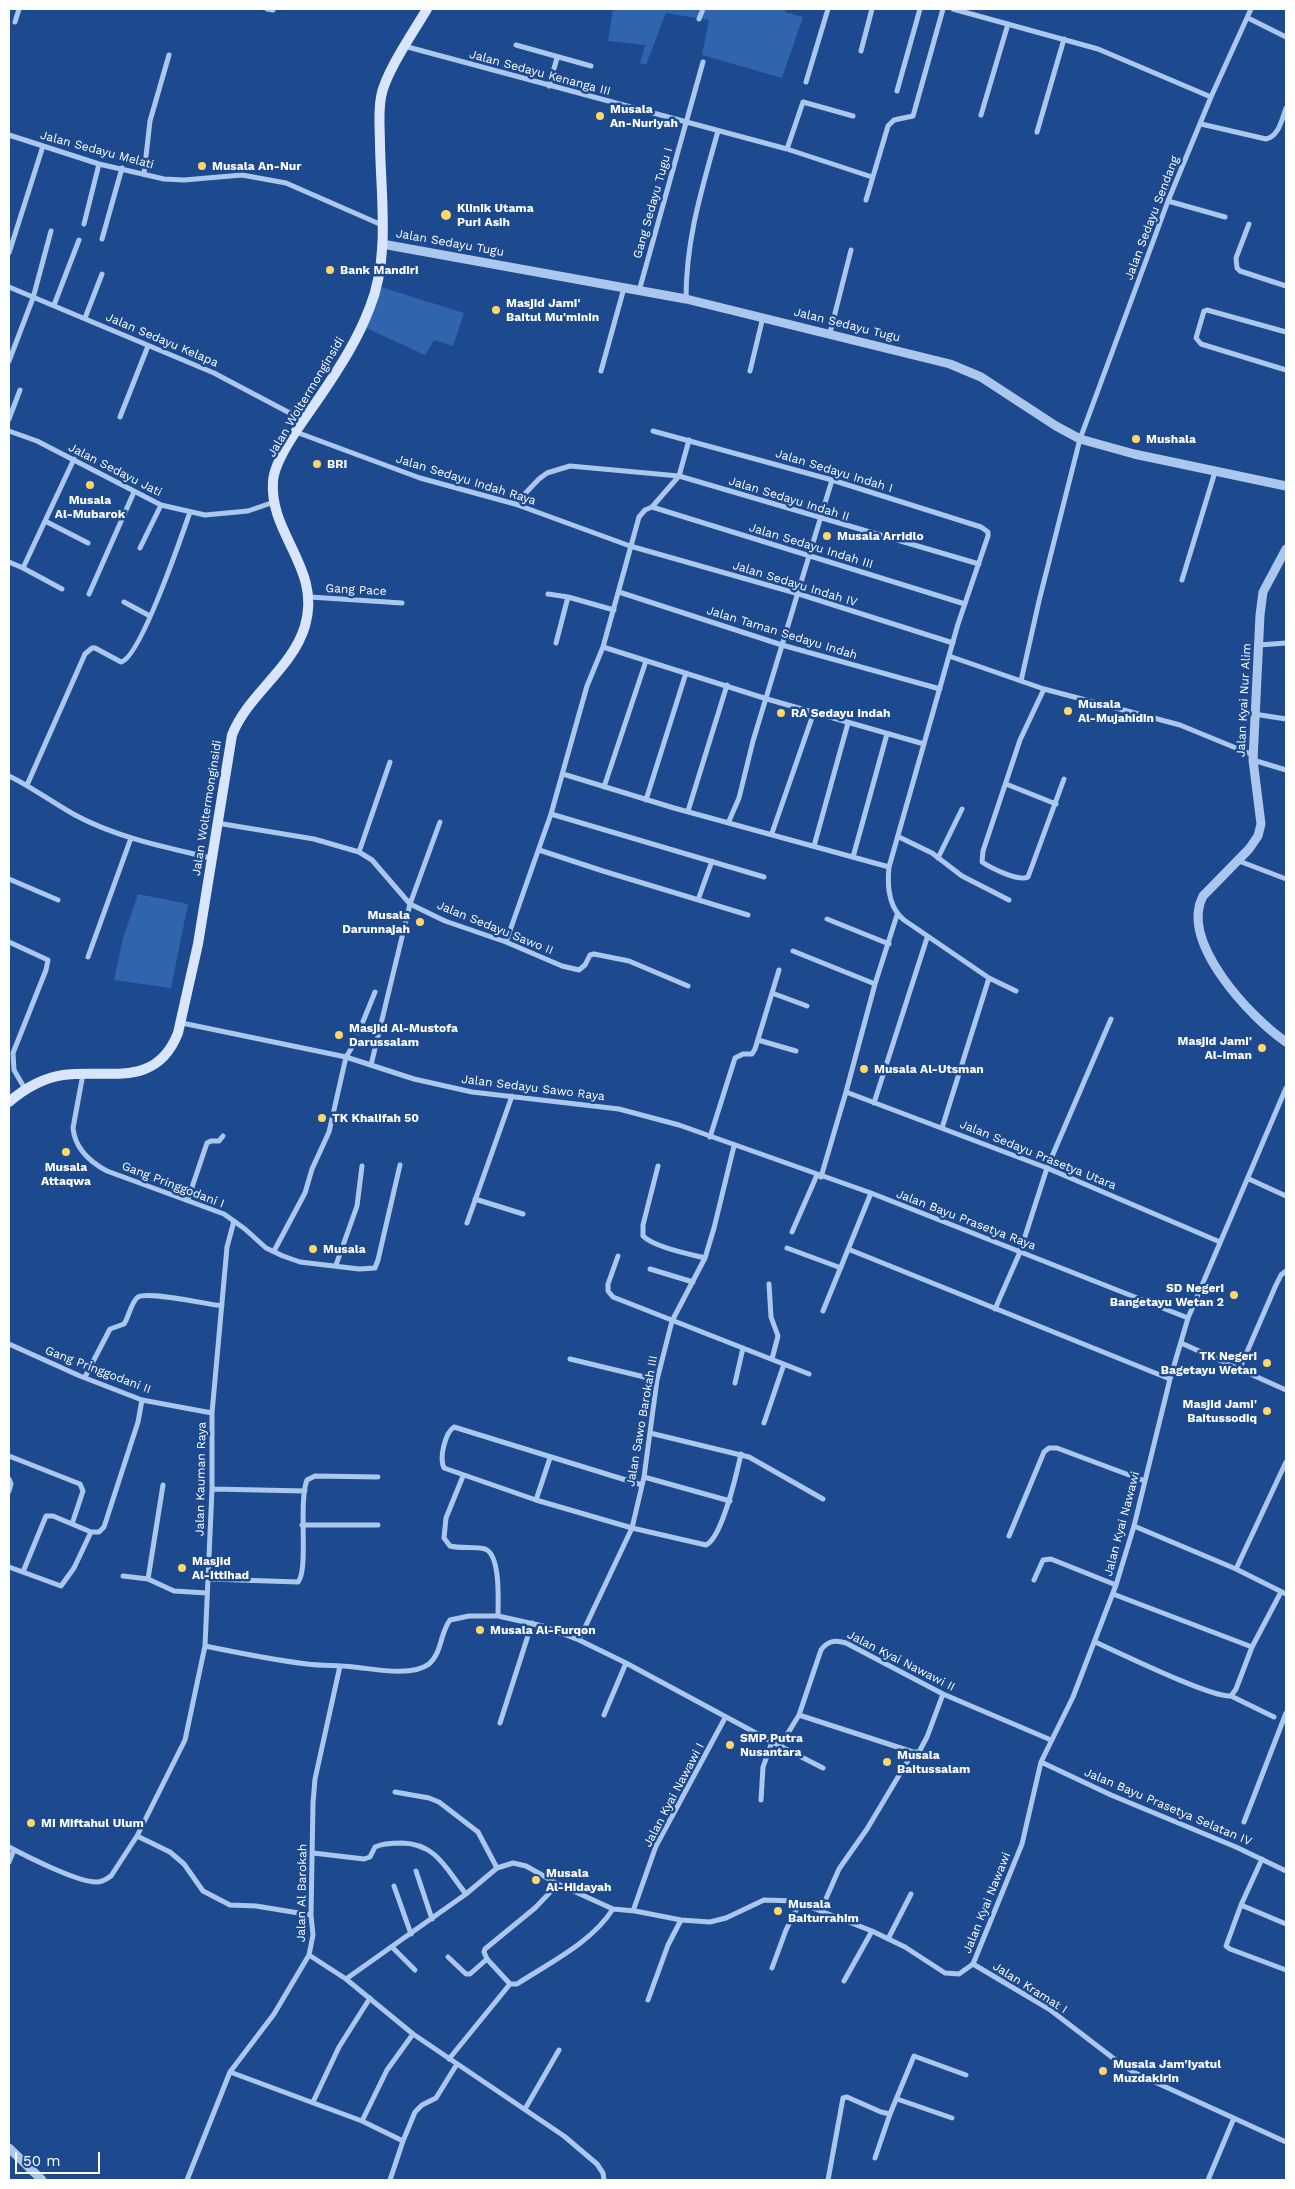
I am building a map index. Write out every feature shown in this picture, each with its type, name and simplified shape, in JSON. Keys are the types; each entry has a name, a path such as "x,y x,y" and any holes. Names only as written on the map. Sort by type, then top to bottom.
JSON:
{"main road":[{"name":"Jalan Woltermonginsidi","path":"9,1102 42,1080 62,1075 126,1074 152,1065 165,1057 174,1044 182,1023 198,944 216,823 226,779 230,746 236,726 247,708 276,674 299,640 304,627 310,597 306,581 281,524 274,502 273,479 276,468 303,420 340,365 366,316 376,292 382,244 379,117 381,97 404,46 427,9"}],"street":[{"path":"15,22 19,9"},
{"path":"699,19 703,9"},
{"path":"806,82 828,9"},
{"path":"861,51 872,9"},
{"path":"897,91 920,9"},
{"path":"866,200 888,126 894,120 913,116 943,9"},
{"path":"953,9 1064,38 1118,57 1211,97"},
{"name":"Jalan Sedayu Sendang","path":"1021,681 1080,439 1168,201 1211,97 1251,9"},
{"path":"1248,18 1286,37"},
{"path":"981,115 1008,24"},
{"path":"1037,132 1064,38"},
{"path":"516,45 591,66"},
{"name":"Jalan Sedayu Kenanga III","path":"404,46 787,149 872,177"},
{"path":"144,174 150,121 169,55"},
{"path":"549,86 557,58"},
{"name":"Gang Sedayu Tugu I","path":"638,290 703,62"},
{"path":"787,149 803,102 853,116"},
{"path":"1201,124 1266,139 1274,135 1286,108"},
{"path":"686,299 686,272 693,219 718,131"},
{"name":"Jalan Sedayu Melati","path":"9,135 99,164 174,180 226,175 264,177 286,182 382,225"},
{"path":"9,253 43,146"},
{"path":"84,224 99,164"},
{"path":"102,239 122,168"},
{"path":"1168,201 1225,217"},
{"path":"1249,224 1236,258 1237,268 1240,271 1286,286"},
{"path":"9,361 33,298 51,231"},
{"path":"54,306 79,240"},
{"name":"Jalan Sedayu Tugu","path":"382,244 686,299 830,333 965,370 987,381 1056,426 1080,439 1134,454 1286,486"},
{"path":"830,333 851,250"},
{"path":"86,318 102,274"},
{"name":"Jalan Sedayu Kelapa","path":"9,287 214,373 303,420"},
{"path":"601,370 624,288"},
{"path":"1286,332 1212,310 1205,310 1196,338 1198,342 1286,370"},
{"path":"750,371 763,317"},
{"path":"120,417 148,346"},
{"path":"9,418 20,390"},
{"name":"Jalan Sedayu Jati","path":"9,431 37,441 74,459 161,505 205,515 248,511 274,502"},
{"name":"Jalan Sedayu Indah I","path":"653,431 832,480 986,530 988,534 979,564"},
{"name":"Jalan Sedayu Indah Raya","path":"296,432 420,478 515,504 630,546"},
{"path":"506,942 551,814 582,703 603,647 638,517 645,510 652,507 680,476 689,440"},
{"path":"23,568 74,459"},
{"name":"Jalan Sedayu Indah II","path":"515,504 547,473 570,466 680,476 820,519 979,564"},
{"path":"1182,580 1215,472"},
{"path":"729,822 739,798 766,699 832,480"},
{"path":"89,594 134,492"},
{"path":"140,548 161,505"},
{"name":"Jalan Sedayu Indah III","path":"652,507 965,604"},
{"path":"27,785 85,654 92,648 96,648 117,661 124,661 134,649 150,616 190,512"},
{"path":"45,520 88,543"},
{"name":"Jalan Sedayu Indah IV","path":"630,546 799,594 953,643"},
{"name":"Jalan Kyai Nur Alim","path":"1286,549 1263,592 1258,645 1253,757 1261,824 1258,836 1239,861 1207,890 1199,902 1198,914 1206,954 1223,979 1286,1042"},
{"path":"9,562 62,589"},
{"path":"792,1232 819,1176 846,1092 875,984 889,944 897,915 888,886 889,867 949,656 979,564"},
{"name":"Jalan Taman Sedayu Indah","path":"619,592 782,645 940,689"},
{"path":"548,594 568,597 614,610"},
{"name":"Gang Pace","path":"310,597 402,603"},
{"path":"556,642 568,597"},
{"path":"124,602 150,616"},
{"path":"1258,645 1286,643"},
{"path":"603,647 766,699 924,744"},
{"path":"949,656 1044,688 1180,725 1286,770"},
{"path":"604,787 646,661"},
{"path":"646,800 686,673"},
{"path":"688,812 727,685"},
{"path":"1044,688 1020,740 982,860 985,864 1017,878 1028,878 1064,779"},
{"path":"772,833 814,712"},
{"path":"1254,714 1286,719"},
{"path":"814,846 848,723"},
{"path":"853,857 887,734"},
{"path":"359,852 390,762"},
{"path":"563,774 688,812 772,833 889,867"},
{"path":"9,776 76,816 131,838 211,858"},
{"path":"1006,784 1056,804"},
{"path":"938,858 962,809"},
{"path":"551,814 764,877"},
{"path":"371,1065 410,904 440,822"},
{"name":"Jalan Sedayu Sawo II","path":"216,823 314,839 359,852 372,860 410,904 445,921 506,942 569,969 581,968 590,955 594,954 629,961 688,986"},
{"path":"899,837 924,848 962,876 1009,900"},
{"path":"88,957 131,838"},
{"path":"539,850 602,872 748,915"},
{"path":"698,900 712,861"},
{"path":"1239,861 1286,878"},
{"path":"9,879 58,900"},
{"path":"897,915 989,978 1016,991"},
{"path":"827,919 889,944"},
{"path":"874,1103 928,938"},
{"path":"9,942 48,960 46,970 13,1053 14,1070 26,1089"},
{"path":"793,951 875,984"},
{"path":"710,1137 735,1058 739,1055 752,1054 758,1040 779,970"},
{"path":"942,1128 989,978"},
{"path":"360,1029 375,992"},
{"path":"772,993 807,1006"},
{"path":"995,1309 1020,1252 1047,1168 1111,1019"},
{"name":"Jalan Sedayu Sawo Raya","path":"182,1023 346,1057 414,1079 472,1092 619,1109 679,1125 734,1146"},
{"path":"758,1040 796,1051"},
{"path":"274,1251 305,1193 312,1169 328,1132 346,1057 350,1049"},
{"name":"Gang Pringgodani I","path":"83,1074 73,1128 76,1143 86,1157 107,1171 188,1199 224,1214 234,1220 266,1248 300,1262 372,1269 376,1265 400,1165"},
{"name":"Jalan Kyai Nawawi","path":"973,1964 1022,1844 1041,1762 1073,1697 1116,1585 1134,1526 1170,1379 1188,1318 1286,1088"},
{"name":"Jalan Sedayu Prasetya Utara","path":"846,1092 1047,1168 1220,1242"},
{"path":"467,1223 512,1096"},
{"path":"188,1199 207,1143 211,1140 219,1141 223,1136"},
{"name":"Jalan Bayu Prasetya Raya","path":"734,1146 871,1193 1188,1318"},
{"name":"Jalan Sawo Barokah III","path":"580,1640 632,1528 644,1477 657,1380 672,1321 705,1258 734,1146"},
{"path":"336,1265 357,1206 362,1166"},
{"path":"658,1166 642,1236 674,1249 705,1258"},
{"path":"1248,1179 1286,1196"},
{"path":"823,1311 871,1193"},
{"path":"475,1198 523,1214"},
{"name":"Jalan Kauman Raya","path":"12,1848 71,1875 100,1882 111,1876 137,1836 185,1740 205,1646 212,1489 212,1413 227,1247 234,1220"},
{"path":"787,1248 841,1268"},
{"path":"848,1249 1170,1379"},
{"path":"618,1256 608,1284 610,1294 672,1321 809,1374"},
{"path":"650,1269 693,1282"},
{"path":"1240,1368 1276,1285 1281,1275 1286,1271"},
{"path":"769,1284 771,1317 778,1336 772,1359"},
{"path":"85,1377 110,1329 124,1324 136,1298 140,1295 153,1295 222,1306"},
{"path":"1180,1343 1286,1390"},
{"name":"Gang Pringgodani II","path":"9,1344 142,1400 212,1413"},
{"path":"735,1383 743,1348"},
{"path":"570,1359 657,1380"},
{"path":"764,1423 784,1364"},
{"path":"23,1572 46,1516 53,1516 91,1532 99,1532 104,1527 138,1422 142,1400"},
{"path":"642,1485 452,1428 442,1454 444,1468 463,1476 632,1528 706,1546 712,1540 730,1500 741,1454"},
{"path":"650,1434 756,1459 823,1499"},
{"path":"1009,1536 1044,1452 1049,1448 1057,1448 1145,1481"},
{"path":"9,1456 80,1484 83,1491 72,1524"},
{"path":"536,1500 550,1458"},
{"path":"1236,1569 1286,1462"},
{"path":"209,1579 298,1582 302,1574 302,1526 307,1480 315,1476 378,1477"},
{"path":"463,1476 446,1518 444,1538 450,1546 485,1550 493,1556 498,1575 498,1616"},
{"path":"644,1477 730,1500"},
{"path":"9,1479 11,1484 9,1492"},
{"path":"148,1579 163,1485"},
{"path":"212,1489 305,1491"},
{"path":"302,1526 378,1525"},
{"path":"1134,1526 1236,1569 1284,1593 1252,1647 1236,1689 1231,1696"},
{"path":"9,1567 62,1586 74,1568 91,1532"},
{"path":"1034,1580 1040,1563 1043,1560 1051,1559 1116,1585"},
{"path":"123,1576 148,1579 174,1591 207,1594"},
{"path":"1113,1594 1252,1647"},
{"path":"205,1646 296,1662 377,1671 407,1671 427,1665 436,1655 442,1632 450,1620 469,1616 498,1616 532,1623 580,1640 824,1768"},
{"path":"500,1723 532,1623"},
{"name":"Jalan Kyai Nawawi II","path":"780,1746 799,1716 821,1650 833,1641 846,1643 943,1694 1051,1740"},
{"path":"1095,1642 1200,1688 1224,1696 1231,1696 1274,1717"},
{"path":"604,1715 626,1663"},
{"name":"Jalan Al Barokah","path":"188,2180 230,2072 274,2014 309,1955 313,1935 311,1915 315,1779 340,1666"},
{"path":"799,1716 918,1752 924,1745 943,1694"},
{"path":"1244,1822 1286,1713"},
{"name":"Jalan Kyai Nawawi I","path":"633,1911 656,1846 726,1718"},
{"path":"761,1800 763,1767 772,1742"},
{"path":"821,1910 839,1868 867,1829 913,1752"},
{"name":"Jalan Bayu Prasetya Selatan IV","path":"1041,1762 1111,1795 1262,1858 1286,1871"},
{"path":"395,1792 430,1798 439,1802 478,1832 498,1868"},
{"path":"137,1836 170,1852 184,1864 203,1891 230,1905 256,1906 311,1915"},
{"path":"313,1853 364,1859 370,1857 375,1847 383,1844 407,1843 423,1846 434,1853 466,1894"},
{"path":"9,1862 12,1848"},
{"path":"1262,1858 1241,1905 1226,1946 1230,1950 1286,1970"},
{"path":"346,1979 432,1919 498,1868 508,1863 519,1863 558,1884 613,1909 681,1920 718,1921 764,1900 800,1902 872,1931 905,1947 939,1970 952,1975 966,1972 973,1964"},
{"path":"416,1871 432,1919"},
{"path":"558,1884 535,1908 485,1949 484,1952 487,1960 510,1984 517,1984 579,1944 604,1924 613,1909"},
{"path":"394,1886 410,1934"},
{"path":"888,1939 911,1894"},
{"path":"772,1968 786,1930 800,1902"},
{"path":"1241,1905 1286,1924"},
{"path":"648,2000 668,1945 681,1920"},
{"path":"844,1981 872,1931"},
{"path":"392,1946 415,1970"},
{"path":"309,1955 346,1979 413,2034 525,2109 586,2154 597,2164 603,2173 604,2180"},
{"path":"448,1957 466,1974 470,1974 487,1960"},
{"name":"Jalan Kramat I","path":"973,1964 1049,2009 1133,2072 1286,2142"},
{"path":"449,2059 510,1984"},
{"path":"313,2102 339,2047 370,1998"},
{"path":"362,2121 387,2070 413,2034"},
{"path":"525,2109 559,2050"},
{"path":"875,2158 890,2114 914,2056 966,2075"},
{"path":"390,2180 414,2112 422,2105 436,2098 457,2064"},
{"path":"230,2072 362,2121 403,2141"},
{"path":"828,2180 843,2098 847,2097 890,2114"},
{"path":"897,2099 952,2118"},
{"path":"1208,2180 1234,2118"},
{"path":"9,2148 42,2180"}],"shaded area":[{"path":"613,9 786,9 785,12 803,17 782,78 702,55 709,20 666,13 646,65 640,63 645,45 608,41"},
{"path":"381,287 464,313 453,346 434,340 425,355 364,327"},
{"path":"138,894 188,904 171,988 114,980 123,938"}],"tunnel":[{"path":"351,1049 360,1029"}],"place":[{"name":"Musala An-Nuriyah","path":"600,116"},
{"name":"Musala An-Nur","path":"202,166"},
{"name":"Klinik Utama Puri Asih","path":"446,215"},
{"name":"Bank Mandiri","path":"330,270"},
{"name":"Masjid Jami' Baitul Mu'minin","path":"496,310"},
{"name":"Mushala","path":"1136,439"},
{"name":"BRI","path":"317,464"},
{"name":"Musala Al-Mubarok","path":"90,485"},
{"name":"Musala Arridlo","path":"827,536"},
{"name":"Musala Al-Mujahidin","path":"1068,711"},
{"name":"RA Sedayu Indah","path":"781,713"},
{"name":"Musala Darunnajah","path":"420,922"},
{"name":"Masjid Al-Mustofa Darussalam","path":"339,1035"},
{"name":"Masjid Jami' Al-Iman","path":"1262,1048"},
{"name":"Musala Al-Utsman","path":"864,1069"},
{"name":"TK Khalifah 50","path":"322,1118"},
{"name":"Musala Attaqwa","path":"66,1152"},
{"name":"Musala","path":"313,1249"},
{"name":"SD Negeri Bangetayu Wetan 2","path":"1234,1295"},
{"name":"TK Negeri Bagetayu Wetan","path":"1267,1363"},
{"name":"Masjid Jami' Baitussodiq","path":"1267,1411"},
{"name":"Masjid Al-Ittihad","path":"182,1568"},
{"name":"Musala Al-Furqon","path":"480,1630"},
{"name":"SMP Putra Nusantara","path":"730,1745"},
{"name":"Musala Baitussalam","path":"887,1762"},
{"name":"MI Miftahul Ulum","path":"31,1823"},
{"name":"Musala Al-Hidayah","path":"536,1880"},
{"name":"Musala Baiturrahim","path":"778,1911"},
{"name":"Musala Jam'iyatul Muzdakirin","path":"1103,2071"}]}
